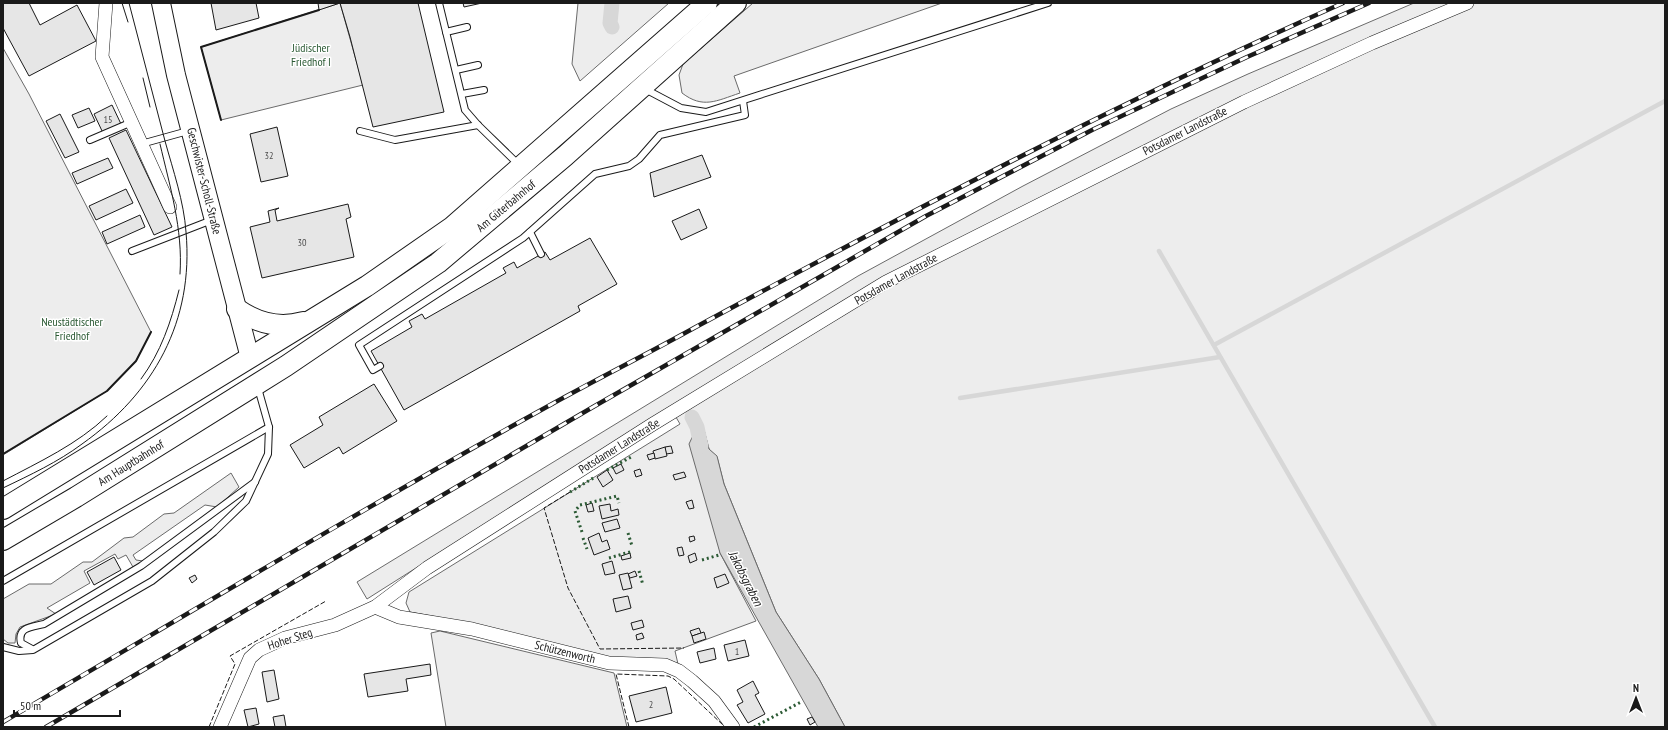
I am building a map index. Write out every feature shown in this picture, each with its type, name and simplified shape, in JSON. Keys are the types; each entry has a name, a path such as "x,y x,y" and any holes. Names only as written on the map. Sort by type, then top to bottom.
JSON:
{"main road":[{"name":"Am Güterbahnhof","path":"250,358 367,286 452,227 707,3"},
{"name":"Am Güterbahnhof","path":"257,384 438,263 565,156 736,3"},
{"path":"629,72 641,87"},
{"path":"237,309 257,321 282,326 308,321 320,315"},
{"path":"3,509 250,358 257,384"},
{"name":"Am Hauptbahnhof","path":"3,540 76,497 257,384"}],"street":[{"path":"106,3 102,57 170,206"},
{"name":"Geschwister-Scholl-Straße","path":"161,3 166,36 250,358"},
{"name":"Potsdamer Landstraße","path":"359,616 375,607 426,568 653,424 886,282 1244,102 1372,43 1467,3"},
{"name":"Schützenworth","path":"375,607 399,617 472,629 608,663 666,666 679,671 692,681 714,702 733,727"},
{"name":"Hoher Steg","path":"220,727 250,658 259,650 285,638 335,625 359,616"}],"lane":[{"path":"439,3 466,110 478,125 521,167"},
{"path":"641,87 681,108 706,112 1048,3"},
{"path":"446,32 467,27"},
{"path":"456,70 478,65"},
{"path":"462,94 484,90"},
{"path":"380,366 374,370 359,345 530,232 595,174 628,166 639,159 660,135 745,115 743,101"},
{"path":"90,140 132,122"},
{"path":"360,131 395,140 478,125"},
{"path":"142,144 191,130"},
{"path":"132,251 213,220"},
{"path":"530,232 541,254"},
{"path":"3,647 19,650 33,650 152,581 214,532 246,501 268,454 269,427 257,384"},
{"path":"3,581 269,427"},
{"path":"33,650 22,643 20,638 23,630 44,624 141,566 256,481"}],"green space":[{"name":"Jüdischer Friedhof I","path":"340,3 363,85 221,120 201,47"},
{"path":"578,3 608,3 610,22 618,3 669,3 580,81 572,64"},
{"path":"753,3 942,3 734,76 740,93 724,99 703,102 690,98 682,93 679,75 683,64"},
{"path":"1414,3 1665,3 1665,727 845,727 819,679 776,612 724,484 717,457 709,449 704,430 720,553 756,621 675,651 678,664 606,660 474,624 410,612 406,603 409,592 680,424 670,407 367,599 357,582 858,276 1023,186 1171,109 1248,74"},
{"name":"Neustädtischer Friedhof","path":"3,48 29,94 151,332 136,361 107,391 3,455"},
{"path":"231,473 239,487 217,507 205,505 133,555 136,560 143,561 133,567 126,555 118,559 115,554 84,571 90,583 47,608 56,614 20,627 16,634 15,643 8,643 3,639 3,599 29,584 51,584 83,562 92,562 124,538 133,537 164,514 174,513"},
{"path":"440,631 614,673 627,727 446,727 431,633"}],"water":[{"path":"608,3 618,3 610,23"},
{"path":"697,427 704,430 709,449 717,456 724,484 776,612 819,679 845,727 818,727 720,553 689,444"}],"building":[{"path":"3,3 29,3 40,25 77,5 96,41 29,76 3,28"},
{"path":"211,3 256,3 259,18 216,30"},
{"path":"318,3 340,3 319,10"},
{"path":"340,3 418,3 444,112 373,127"},
{"path":"463,3 482,3 464,7"},
{"path":"112,105 121,124 103,133 94,114"},
{"path":"89,108 95,121 78,128 72,115"},
{"path":"60,114 79,152 65,158 46,121"},
{"path":"277,127 288,176 261,182 250,134"},
{"path":"126,130 172,227 154,235 109,138"},
{"path":"702,155 711,177 654,197 650,173"},
{"path":"108,158 113,168 77,184 72,173"},
{"path":"126,189 133,203 96,220 89,206"},
{"path":"348,204 351,217 346,219 354,257 262,278 250,227 270,222 268,211 279,208 275,210 277,221"},
{"path":"699,209 707,228 681,240 672,221"},
{"path":"140,215 145,227 107,244 102,232"},
{"path":"590,238 617,284 578,306 580,311 404,410 371,351 412,327 409,321 422,314 425,319 506,273 503,268 514,262 517,268 545,252 550,260"},
{"path":"374,384 397,421 343,454 339,447 304,468 290,445 323,425 319,417"},
{"path":"671,446 673,453 666,454 665,447"},
{"path":"665,447 667,456 655,459 653,451"},
{"path":"654,453 655,458 649,460 647,455"},
{"path":"621,464 624,470 616,474 613,468"},
{"path":"640,469 642,475 636,477 634,471"},
{"path":"607,470 613,480 603,487 597,477"},
{"path":"684,472 686,477 675,480 673,475"},
{"path":"692,500 694,508 689,509 686,502"},
{"path":"592,503 594,511 588,512 586,505"},
{"path":"610,504 611,511 618,509 619,515 602,519 599,506"},
{"path":"617,519 620,528 605,532 602,523"},
{"path":"599,533 602,542 607,540 610,549 594,555 588,538"},
{"path":"694,536 695,540 690,542 689,537"},
{"path":"682,547 684,555 679,556 677,548"},
{"path":"630,553 631,558 622,560 621,556"},
{"path":"695,553 697,560 690,563 688,556"},
{"path":"114,557 121,570 94,585 87,572"},
{"path":"612,561 615,573 605,575 602,564"},
{"path":"635,571 637,576 630,578 628,574"},
{"path":"628,573 632,588 623,590 619,575"},
{"path":"725,574 729,583 717,588 714,578"},
{"path":"195,575 197,579 192,583 189,578"},
{"path":"628,596 631,608 616,612 613,599"},
{"path":"642,620 644,627 633,630 631,623"},
{"path":"699,628 701,633 692,636 690,631"},
{"path":"704,632 706,639 694,643 692,636"},
{"path":"642,633 644,638 637,640 636,635"},
{"path":"745,640 749,656 728,661 724,645"},
{"path":"714,648 716,659 700,663 697,652"},
{"path":"430,664 431,675 406,679 408,691 368,697 364,674"},
{"path":"274,670 279,699 267,702 262,672"},
{"path":"753,681 759,693 755,695 765,714 748,723 737,705 743,702 737,690"},
{"path":"666,687 672,713 636,722 629,696"},
{"path":"256,708 259,724 248,727 244,710"},
{"path":"284,715 286,727 275,727 273,717"},
{"path":"812,717 815,722 810,725 807,719"}],"waterway":[{"name":"Jakobsgraben","path":"612,3 610,23 612,27"},
{"path":"1214,345 1665,101"},
{"path":"1159,251 1435,727"},
{"path":"960,398 1220,357"},
{"name":"Jakobsgraben","path":"692,417 697,427 701,446"}],"tram line":[{"path":"122,3 128,22"},
{"path":"3,488 44,468 73,451 107,424 130,402 149,378 164,352 176,325 183,296 187,265 185,221 178,186 129,3"},
{"path":"143,78 150,107"},
{"path":"160,144 178,224 180,241 180,274"},
{"path":"141,379 160,347 179,290"},
{"path":"3,481 71,444 107,416"}],"railway":[{"path":"3,722 345,521 587,385 854,242 1016,159 1178,79 1343,3"},
{"path":"46,727 593,407 926,216 1094,129 1247,57 1369,3"}],"hedge":[{"path":"607,470 633,456"},
{"path":"570,492 595,477"},
{"path":"582,532 575,511 580,505 617,496 619,503"},
{"path":"628,533 632,546"},
{"path":"583,538 587,549"},
{"path":"609,558 633,551"},
{"path":"702,560 719,555"},
{"path":"639,571 643,585"},
{"path":"754,727 801,702"}],"fence":[{"path":"570,492 544,508 568,588 600,649 684,648"},
{"path":"209,727 235,664 230,656 326,601"},
{"path":"629,727 616,674 668,676 674,679 723,725 723,727"}],"wall":[{"path":"221,120 201,47 319,10"},
{"path":"3,454 107,391 136,361 151,332"}]}
